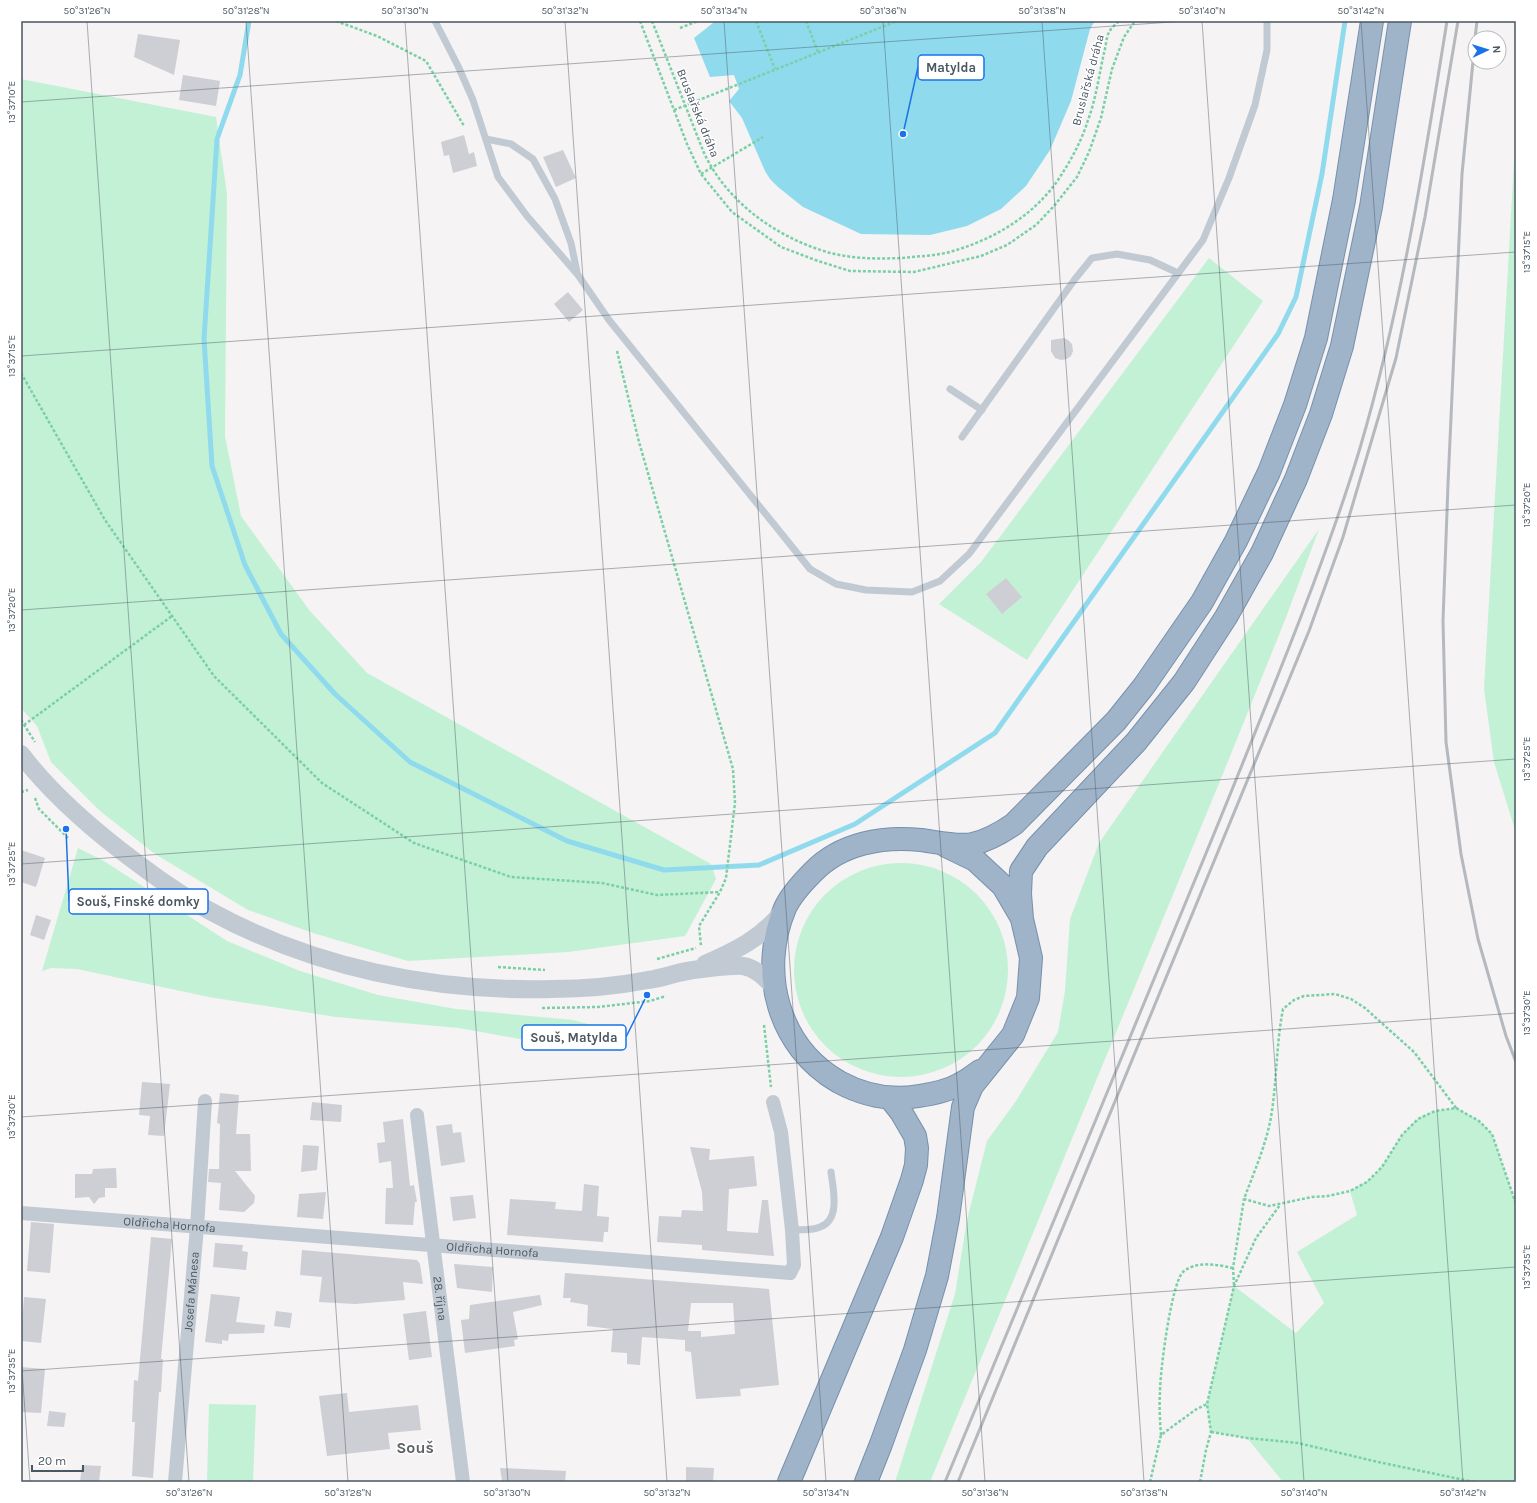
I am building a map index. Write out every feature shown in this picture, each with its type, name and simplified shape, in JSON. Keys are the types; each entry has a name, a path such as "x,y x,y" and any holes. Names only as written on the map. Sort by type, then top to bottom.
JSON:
{"highway":[{"path":"988,1066 960,1085 933,1094 908,1098 876,1096 853,1088 831,1077 818,1067 806,1056 788,1030 780,1012 774,987 773,971 776,938 785,908 791,898 814,871 830,858 846,849 865,843 901,839 940,843 971,844 994,837 1014,824 1116,721 1144,686 1202,602 1236,541 1269,472 1295,405 1316,338 1344,200 1372,21"},
{"path":"866,1482 882,1444 915,1350 937,1276 948,1218 963,1107 972,1086 1013,1035 1028,998 1031,958 1022,919 1020,894 1021,871 1037,847 1136,742 1184,682 1226,617 1262,553 1296,480 1321,414 1342,346 1371,208 1400,21"},
{"path":"940,843 975,860 1003,886 1022,919"},
{"path":"789,1482 892,1237 912,1180 916,1164 917,1148 915,1136 901,1112 890,1098"}],"street":[{"path":"21,754 88,825 156,878 200,906 232,922 274,942 320,958 363,970 416,980 469,986 518,989 611,986 649,980 692,970 743,966 757,971 774,987"},
{"path":"692,970 749,943 776,920 785,908"},
{"name":"Josefa Mánesa","path":"175,1482 206,1101"},
{"name":"Oldřicha Hornofa","path":"21,1213 790,1273 794,1265 792,1230 781,1132 773,1102"},
{"name":"28. října","path":"417,1115 463,1482"}],"lane":[{"path":"434,21 458,66 472,100 498,177 527,216 578,275 609,320 810,569 836,584 866,590 912,592 940,581 969,554 1203,240 1229,178 1255,105 1267,50 1267,21"},
{"path":"486,139 511,144 533,159 555,199 571,243 578,275"},
{"path":"962,437 1075,279 1092,258 1117,254 1124,255 1150,260 1178,273"},
{"path":"950,389 982,410"},
{"path":"792,1230 819,1228 830,1221 834,1207 831,1172"}],"path":[{"path":"336,21 377,36 426,61 464,126"},
{"path":"640,21 674,110 701,174 732,212 781,247 825,263 850,271 914,272 981,256 1007,245 1036,225 1054,206 1077,177 1089,152 1101,118 1112,69 1124,37 1136,21"},
{"name":"Bruslařská dráha","path":"652,21 711,168 731,194 752,213 778,230 810,246 829,253 861,258 882,259 952,252 1007,228 1040,202 1060,178 1075,150 1088,120 1109,32 1119,21"},
{"path":"680,28 698,21"},
{"path":"756,21 775,69"},
{"path":"806,21 818,52"},
{"path":"674,110 897,21"},
{"path":"701,174 763,137"},
{"path":"617,350 639,442 733,769 736,795 726,878 720,892 699,926 698,930 702,946 654,960"},
{"path":"21,373 106,520 214,676 322,783 414,843 510,877 602,883 657,895 720,892"},
{"path":"24,725 172,616"},
{"path":"21,720 36,744"},
{"path":"21,792 31,789"},
{"path":"498,967 551,970"},
{"path":"542,1008 584,1008 641,1002 656,1000 670,994"},
{"path":"1234,1286 1234,1268 1244,1199 1262,1154 1271,1118 1283,1009 1294,1000 1304,996 1335,994 1351,999 1365,1008 1414,1052 1456,1108 1479,1121 1492,1134 1516,1204"},
{"path":"764,1022 773,1102"},
{"path":"1244,1199 1269,1206 1350,1191 1367,1182 1382,1167 1402,1134 1418,1119 1435,1111 1456,1108"},
{"path":"1200,1482 1211,1432 1208,1404 1234,1286 1256,1238 1280,1204"},
{"path":"1150,1482 1161,1435 1160,1392 1164,1345 1176,1285 1183,1272 1196,1266 1210,1264 1234,1268"},
{"path":"1161,1435 1195,1410 1208,1404"},
{"path":"1211,1432 1247,1438 1298,1443 1378,1462 1474,1482"}],"green space":[{"path":"21,79 216,117 227,194 225,436 241,516 310,611 367,673 711,864 716,879 685,936 568,952 408,961 313,933 248,910 155,854 100,811 51,762 37,726 21,708"},
{"path":"1516,127 1516,833 1494,762 1484,689"},
{"path":"1209,258 1263,301 1027,660 939,604 981,562"},
{"path":"1319,529 1285,620 1220,781 930,1482 895,1482 955,1294 967,1220 987,1141 1016,1101 1058,1032 1065,991 1070,919 1099,843"},
{"path":"78,848 104,861 227,941 300,971 378,995 456,1009 573,1020 588,1024 586,1037 559,1046 459,1028 336,1017 209,997 77,969 51,968 42,971"},
{"path":"901,863 922,865 951,876 969,888 983,902 995,920 1003,939 1006,949 1008,970 1006,991 995,1020 983,1038 969,1052 951,1064 932,1072 922,1075 901,1077 880,1075 851,1064 833,1052 819,1038 807,1020 799,1001 796,991 794,970 796,949 807,920 819,902 833,888 851,876 870,868 880,865"},
{"path":"1456,1108 1479,1121 1492,1134 1516,1204 1516,1482 1283,1482 1247,1438 1211,1432 1207,1404 1234,1286 1296,1333 1324,1303 1297,1252 1357,1215 1350,1191 1364,1183 1379,1170 1402,1135 1412,1124 1427,1114"},
{"path":"209,1404 256,1405 253,1482 207,1482"}],"water":[{"path":"712,21 1095,21 1090,29 1071,101 1050,150 1026,186 1001,209 967,226 930,235 861,234 803,207 778,187 765,171 742,118 729,101 739,89 734,75 710,77 694,38 713,23"}],"building":[{"path":"138,34 180,40 174,75 134,57"},
{"path":"183,75 220,81 216,106 179,100"},
{"path":"464,135 469,154 474,152 477,166 453,173 449,155 444,156 441,142"},
{"path":"563,150 576,178 556,187 543,157"},
{"path":"568,292 583,310 569,322 554,304"},
{"path":"1064,338 1072,344 1073,351 1071,356 1067,359 1061,360 1055,358 1051,351 1051,340"},
{"path":"1006,578 1022,597 1002,614 986,594"},
{"path":"21,850 45,858 36,887 21,882"},
{"path":"36,915 51,920 44,940 30,935"},
{"path":"142,1082 170,1084 164,1136 148,1135 150,1116 139,1115"},
{"path":"220,1093 239,1095 236,1134 250,1134 251,1171 235,1171 255,1196 254,1203 244,1212 219,1210 221,1183 208,1182 209,1169 219,1169 220,1124 217,1123"},
{"path":"312,1102 342,1105 341,1122 310,1120"},
{"path":"403,1119 410,1186 414,1185 417,1202 415,1202 413,1225 385,1224 386,1188 393,1188 391,1161 379,1163 377,1143 385,1142 383,1122"},
{"path":"452,1124 453,1133 461,1132 465,1162 441,1166 436,1126"},
{"path":"303,1145 319,1146 317,1170 301,1172"},
{"path":"690,1147 710,1149 709,1160 754,1156 757,1186 729,1189 727,1231 758,1233 762,1200 768,1200 774,1256 702,1250 702,1245 657,1242 659,1216 681,1217 682,1210 703,1211 702,1192"},
{"path":"116,1168 117,1188 105,1188 105,1197 99,1198 94,1204 89,1197 75,1198 75,1174 92,1174 93,1169"},
{"path":"584,1184 599,1186 597,1216 609,1217 608,1232 604,1232 603,1242 507,1235 510,1199 556,1202 555,1209 582,1211"},
{"path":"326,1192 323,1219 297,1217 299,1194"},
{"path":"473,1195 476,1218 453,1221 450,1197"},
{"path":"31,1222 54,1224 50,1273 27,1271"},
{"path":"151,1237 172,1239 161,1359 163,1359 161,1392 159,1392 153,1478 132,1476 135,1422 132,1422 134,1380 138,1381"},
{"path":"215,1243 243,1245 242,1251 248,1252 246,1270 213,1267"},
{"path":"302,1250 417,1260 420,1264 423,1284 403,1282 405,1300 355,1304 319,1302 322,1277 300,1275"},
{"path":"454,1264 493,1267 492,1292 457,1288"},
{"path":"565,1273 769,1289 779,1385 740,1389 741,1396 696,1399 691,1352 685,1351 685,1340 642,1337 640,1365 627,1364 627,1353 611,1352 613,1329 587,1326 588,1305 570,1302 571,1298 563,1298","holes":["691,1303 733,1303 735,1334 701,1337 701,1331 688,1331"]},
{"path":"211,1294 240,1297 236,1322 265,1325 264,1333 229,1334 228,1341 222,1340 222,1344 205,1342"},
{"path":"540,1295 542,1305 513,1312 518,1339 514,1340 515,1346 465,1353 461,1320 469,1319 470,1305"},
{"path":"24,1297 46,1299 41,1343 21,1341"},
{"path":"276,1311 292,1313 290,1328 274,1326"},
{"path":"426,1311 432,1357 409,1360 403,1314"},
{"path":"21,1367 45,1369 41,1413 21,1412"},
{"path":"347,1393 349,1412 418,1405 421,1430 388,1433 390,1449 327,1456 319,1396"},
{"path":"49,1411 66,1413 64,1427 47,1426"},
{"path":"82,1465 101,1466 99,1482 80,1482"},
{"path":"686,1467 714,1468 713,1482 686,1482"},
{"path":"500,1468 566,1471 565,1482 502,1481"}],"waterway":[{"path":"249,21 240,75 217,139 204,339 212,466 245,565 281,634 335,694 410,762 567,841 664,870 759,865 855,824 995,733 1278,334 1296,297 1322,174 1345,21"}],"railway":[{"path":"945,1482 1223,811 1300,619 1342,505 1375,396 1388,343 1420,182 1447,21"},
{"path":"958,1482 1309,631 1343,537 1396,358 1425,217 1458,21"},
{"path":"1476,30 1477,21"},
{"path":"1472,70 1462,174 1448,484 1443,621 1446,742 1461,854 1478,939 1506,1036 1516,1062"}],"place":[{"name":"Matylda","path":"903,134"},
{"name":"Souš, Finské domky","path":"66,829"},
{"name":"Souš, Matylda","path":"647,995"}],"district":[{"name":"Souš","path":"415,1447"}]}
